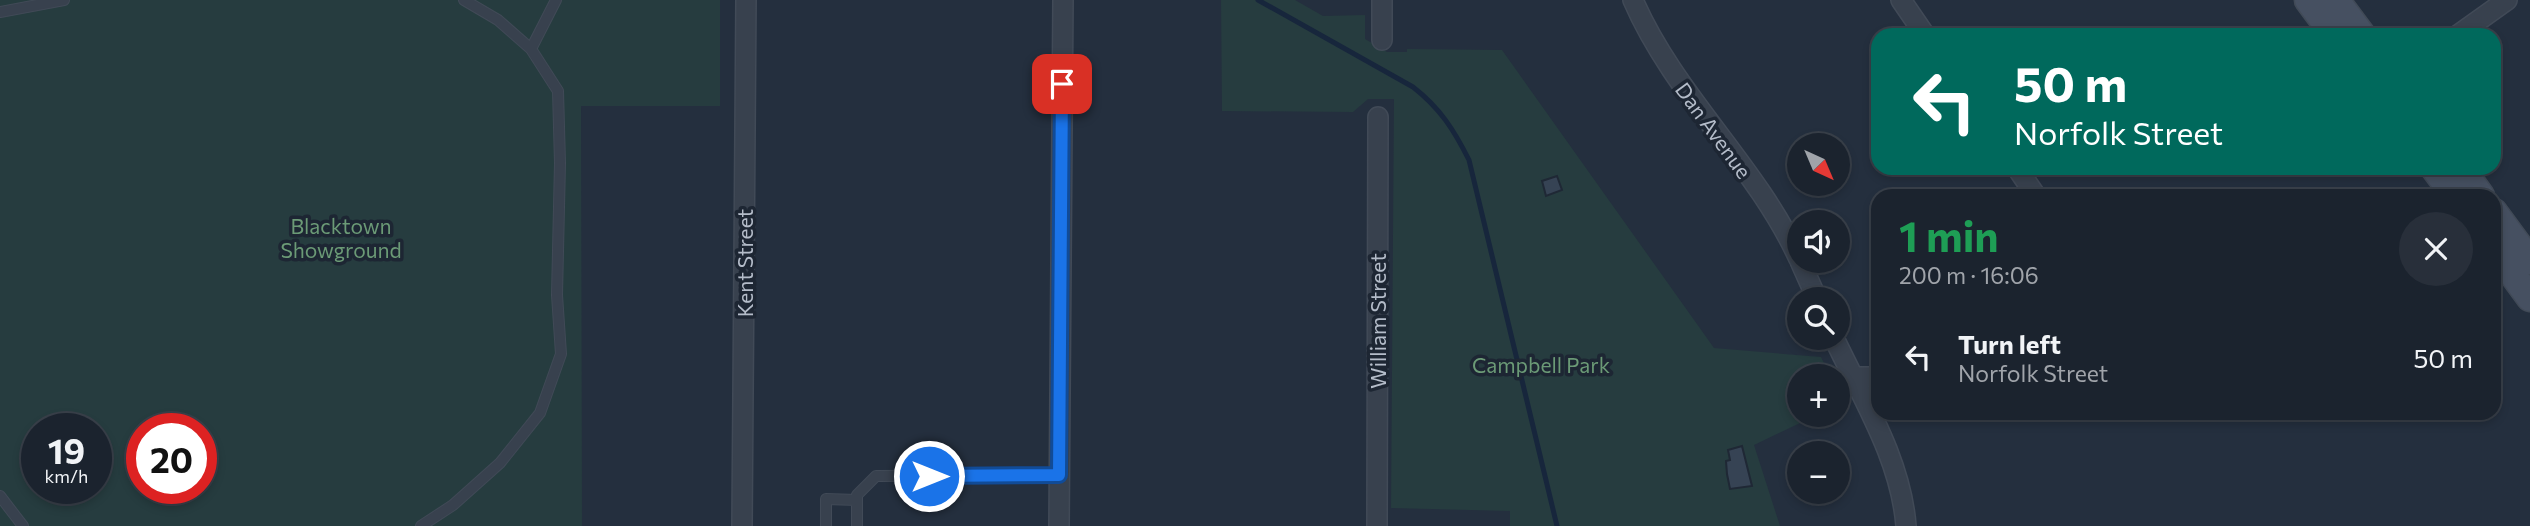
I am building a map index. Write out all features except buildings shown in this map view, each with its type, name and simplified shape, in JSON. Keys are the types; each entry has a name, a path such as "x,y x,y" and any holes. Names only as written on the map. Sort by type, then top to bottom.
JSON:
{"main road":[{"path":"2308,0 2329,28"},
{"path":"2336,0 2357,28"},
{"path":"2466,175 2476,189"},
{"path":"2501,229 2523,284"},
{"path":"2501,257 2523,284"}],"street":[{"name":"Kent Street","path":"742,526 746,0"},
{"path":"1059,526 1063,0"},
{"path":"1382,0 1382,40"},
{"name":"Dan Avenue","path":"1633,0 1647,31 1670,68 1778,218 1787,236"},
{"path":"1901,0 1920,28"},
{"path":"2468,28 2507,0"},
{"name":"William Street","path":"1377,526 1378,117"},
{"path":"1850,380 1871,378"},
{"path":"1850,390 1893,464 1902,494 1906,526"}],"lane":[{"path":"0,12 64,0"},
{"path":"421,526 453,505 500,463 540,413 561,354 557,295 561,163 558,91 531,49 498,20 464,0"},
{"path":"531,49 556,0"},
{"path":"857,526 858,492 876,476 1059,475"},
{"path":"0,496 23,526"},
{"path":"826,526 826,499 857,500"}],"path":[{"path":"2501,300 2523,284"}],"green space":[{"name":"Blacktown Showground","path":"0,0 720,0 720,106 581,106 582,526 0,526"},
{"name":"Campbell Park","path":"1221,0 1295,0 1323,16 1365,15 1365,39 1387,52 1407,52 1407,49 1502,50 1714,348 1821,357 1824,364 1787,364 1787,427 1792,427 1754,445 1780,526 1510,526 1510,511 1391,508 1394,99 1368,99 1353,112 1222,111"}],"waterway":[{"path":"1258,0 1413,87 1439,111 1458,139 1469,160 1557,526"}],"route":[{"path":"929,476 1059,475 1062,84"}]}
